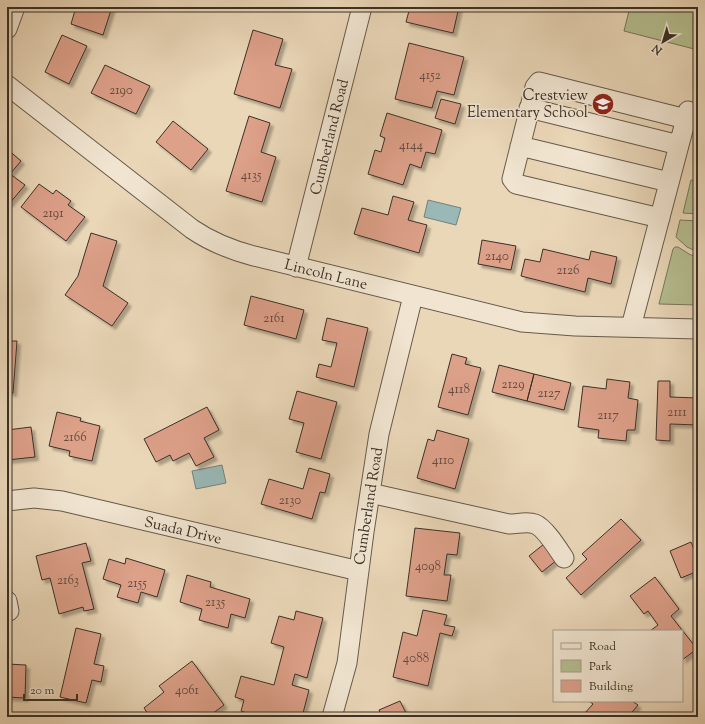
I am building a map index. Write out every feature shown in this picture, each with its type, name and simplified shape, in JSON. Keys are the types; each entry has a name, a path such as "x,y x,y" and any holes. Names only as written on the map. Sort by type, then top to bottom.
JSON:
{"street":[{"path":"7,29 15,7"},
{"name":"Cumberland Road","path":"296,267 362,7"},
{"path":"631,327 660,218 669,182 687,115 538,82 535,87 512,178 516,184 660,218"},
{"name":"Lincoln Lane","path":"7,85 179,220 205,237 241,253 522,322 558,325 698,329"},
{"path":"530,108 679,145"},
{"path":"520,146 669,182"},
{"name":"Cumberland Road","path":"332,717 347,663 370,493 380,434 413,296"},
{"path":"370,493 509,524 536,524 543,530 564,558"},
{"name":"Suada Drive","path":"7,501 34,498 62,501 359,571"}],"green space":[{"path":"630,7 698,7 698,50 624,31"},
{"path":"691,180 698,181 698,214 683,213"},
{"path":"680,220 698,221 698,252 687,247 676,237"},
{"path":"678,247 698,258 698,305 659,304 673,249"}],"water":[{"path":"428,200 461,208 456,225 424,217"},
{"path":"222,465 226,483 196,489 192,471"}],"building":[{"path":"76,7 112,7 103,35 71,24"},
{"path":"410,7 459,7 453,33 406,22"},
{"path":"253,30 283,39 275,65 292,69 280,108 234,94"},
{"path":"62,35 87,46 69,84 45,72"},
{"path":"409,43 464,57 454,95 437,91 432,108 395,99"},
{"path":"105,65 150,86 136,114 91,93"},
{"path":"441,99 461,104 455,124 435,118"},
{"path":"387,113 442,130 435,154 426,152 421,168 410,164 403,185 368,174 375,150 381,152 385,138 380,136"},
{"path":"249,116 270,123 261,152 276,157 262,202 226,191"},
{"path":"173,121 208,149 191,170 156,142"},
{"path":"7,149 21,161 10,174 25,185 9,204 7,202"},
{"path":"39,184 53,194 56,190 71,201 68,205 85,217 66,241 21,207"},
{"path":"393,196 414,202 408,220 427,225 419,253 354,234 362,208 388,215"},
{"path":"91,233 117,241 103,286 128,303 112,326 65,295 78,276"},
{"path":"482,240 516,246 511,270 478,264"},
{"path":"543,249 589,260 591,251 617,257 611,284 588,278 585,292 521,276 525,259 540,262"},
{"path":"251,296 304,310 296,339 244,325"},
{"path":"327,318 368,328 354,387 316,377 319,364 331,367 337,343 322,340"},
{"path":"7,341 17,341 13,393 7,392"},
{"path":"452,354 467,358 465,364 481,368 468,415 438,407"},
{"path":"499,365 534,374 527,401 492,392"},
{"path":"534,374 571,383 564,410 527,401"},
{"path":"607,379 630,382 628,398 638,400 635,430 627,430 626,441 598,438 599,430 578,427 583,386 606,389"},
{"path":"658,381 670,381 670,397 698,398 698,425 670,424 670,441 656,440"},
{"path":"297,391 337,402 321,459 296,452 304,423 289,419"},
{"path":"207,407 219,430 204,438 214,457 196,466 189,453 173,461 170,455 156,462 144,439"},
{"path":"57,412 81,418 80,421 100,426 92,461 69,456 70,451 49,446"},
{"path":"31,427 35,457 7,460 7,430"},
{"path":"437,430 469,439 455,489 417,478 428,439 434,441"},
{"path":"309,468 330,474 325,493 320,492 312,519 261,504 269,479 303,489"},
{"path":"621,519 641,540 581,595 566,578 587,559 582,554"},
{"path":"415,528 460,533 457,555 447,554 444,575 451,575 447,601 406,596"},
{"path":"691,542 698,559 698,571 681,578 670,551"},
{"path":"86,543 91,561 82,563 94,609 84,611 83,607 59,614 50,578 42,580 36,556"},
{"path":"544,544 557,560 542,572 529,556"},
{"path":"126,558 165,570 157,597 141,592 138,603 117,597 121,585 103,579 109,559 125,564"},
{"path":"187,575 211,582 210,587 250,599 245,618 231,614 228,628 199,620 202,609 180,602"},
{"path":"655,577 679,609 671,616 682,630 651,630 658,625 648,611 644,614 630,596"},
{"path":"423,610 447,615 444,625 455,627 452,636 440,633 428,686 393,677 403,632 417,636"},
{"path":"296,611 323,618 307,678 295,674 292,685 309,690 302,717 249,717 250,714 241,711 244,700 235,697 241,676 274,685 284,647 271,643 279,616 294,620"},
{"path":"76,628 101,634 94,664 104,666 101,682 92,680 86,703 60,697"},
{"path":"683,631 697,649 683,659"},
{"path":"192,661 224,705 208,717 150,717 144,708 164,692 159,686"},
{"path":"7,664 26,665 25,698 7,697"},
{"path":"400,701 408,717 382,717 379,710"},
{"path":"590,702 634,702 638,705 628,717 588,717 584,714 593,704"}],"place":[{"name":"Crestview Elementary School","path":"603,104"}]}
